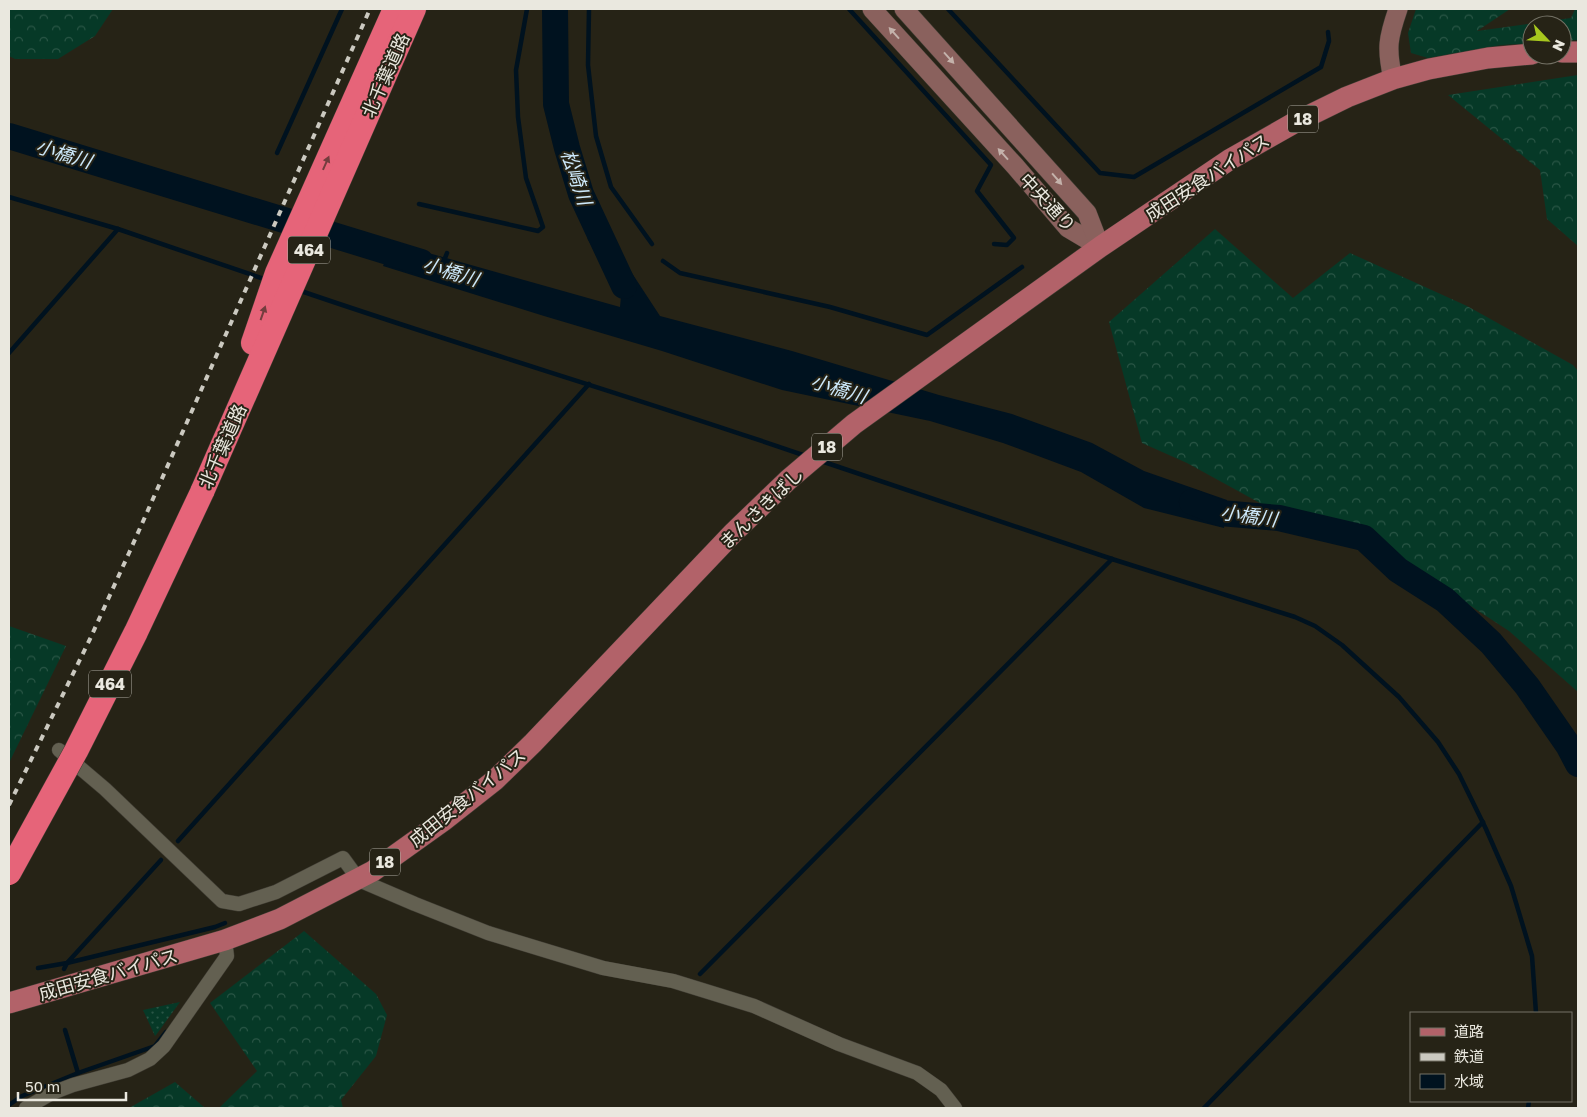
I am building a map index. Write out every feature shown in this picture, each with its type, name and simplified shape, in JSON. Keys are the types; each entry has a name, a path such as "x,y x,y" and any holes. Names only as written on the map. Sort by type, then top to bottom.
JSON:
{"highway":[{"path":"202,492 277,273 395,9"},
{"name":"北千葉道路","path":"9,873 76,751 136,632 202,492 414,9"}],"main road":[{"name":"成田安食バイパス","path":"990,325 1190,186 1294,122 1394,79 1429,69 1488,58 1522,55"},
{"name":"まんさきばし","path":"681,589 788,480 854,424 990,325"},
{"name":"成田安食バイパス","path":"9,1003 225,940 280,919 359,880 443,821 494,780 533,743 681,589"}],"street":[{"name":"中央通り","path":"872,9 1015,166 1068,228 1100,247"},
{"name":"中央通り","path":"904,9 1087,213 1100,247"},
{"path":"1394,79 1389,62 1388,38 1398,9"},
{"path":"60,750 222,901 239,904 276,892 343,858 359,880 488,933 603,968 673,981 754,1006 838,1044 916,1073 941,1090 955,1108"},
{"path":"26,1108 52,1093 73,1085 128,1070 150,1059 164,1046 227,956 225,940"}],"green space":[{"path":"9,9 113,9 95,36 58,59 15,59 9,56"},
{"path":"1416,9 1510,9 1477,31 1522,25 1522,44 1501,45 1428,58 1411,53 1408,33"},
{"path":"1575,9 1578,9 1578,40 1572,40 1572,16"},
{"path":"1578,75 1578,246 1547,219 1540,170 1448,95"},
{"path":"1215,229 1293,298 1350,253 1467,306 1573,365 1578,371 1578,692 1509,631 1382,548 1269,508 1187,463 1142,443 1109,322"},
{"path":"9,626 66,646 9,763"},
{"path":"304,931 376,994 387,1015 376,1056 341,1100 343,1108 219,1108 257,1071 210,1003"},
{"path":"180,1002 156,1035 155,1036 143,1010"},
{"path":"175,1082 205,1108 129,1108"}],"water":[{"path":"587,238 626,264 660,316 792,351 939,395 1012,414 1092,443 1144,471 1227,500 1224,528 1144,508 1081,472 1003,443 930,421 782,390 662,351 383,266 393,243 620,307 621,296"}],"waterway":[{"path":"277,153 342,9"},
{"path":"419,204 538,231 543,227 526,178 518,117 516,70 527,9"},
{"name":"松崎川","path":"555,9 556,104 581,194 624,286"},
{"path":"589,9 588,65 596,136 611,187 652,244"},
{"path":"849,9 991,165 977,191 1014,238 1007,245 994,244"},
{"path":"948,9 1100,173 1134,177 1321,67 1329,41 1328,32"},
{"name":"小橋川","path":"9,136 421,262"},
{"path":"9,197 118,229 267,280"},
{"path":"9,353 118,229"},
{"path":"443,263 447,253"},
{"path":"663,261 680,273 830,307 927,335 1022,267"},
{"path":"298,290 806,456"},
{"path":"178,841 589,384"},
{"path":"821,461 1112,559 1295,617 1315,626 1342,645 1399,697 1438,742 1459,774 1511,886 1532,956 1536,1012"},
{"name":"小橋川","path":"1192,502 1220,513 1279,518 1364,538 1398,570 1445,600 1491,643 1527,686 1568,745 1578,764"},
{"path":"700,974 1112,559"},
{"path":"1204,1108 1483,822"},
{"path":"64,969 67,963 161,860"},
{"path":"38,968 67,963 225,923"},
{"path":"65,1030 78,1073"},
{"path":"9,1105 22,1096 78,1073 155,1046 166,1032"},
{"path":"1528,1108 1529,1102"}],"railway":[{"path":"9,805 90,639 370,9"}]}
